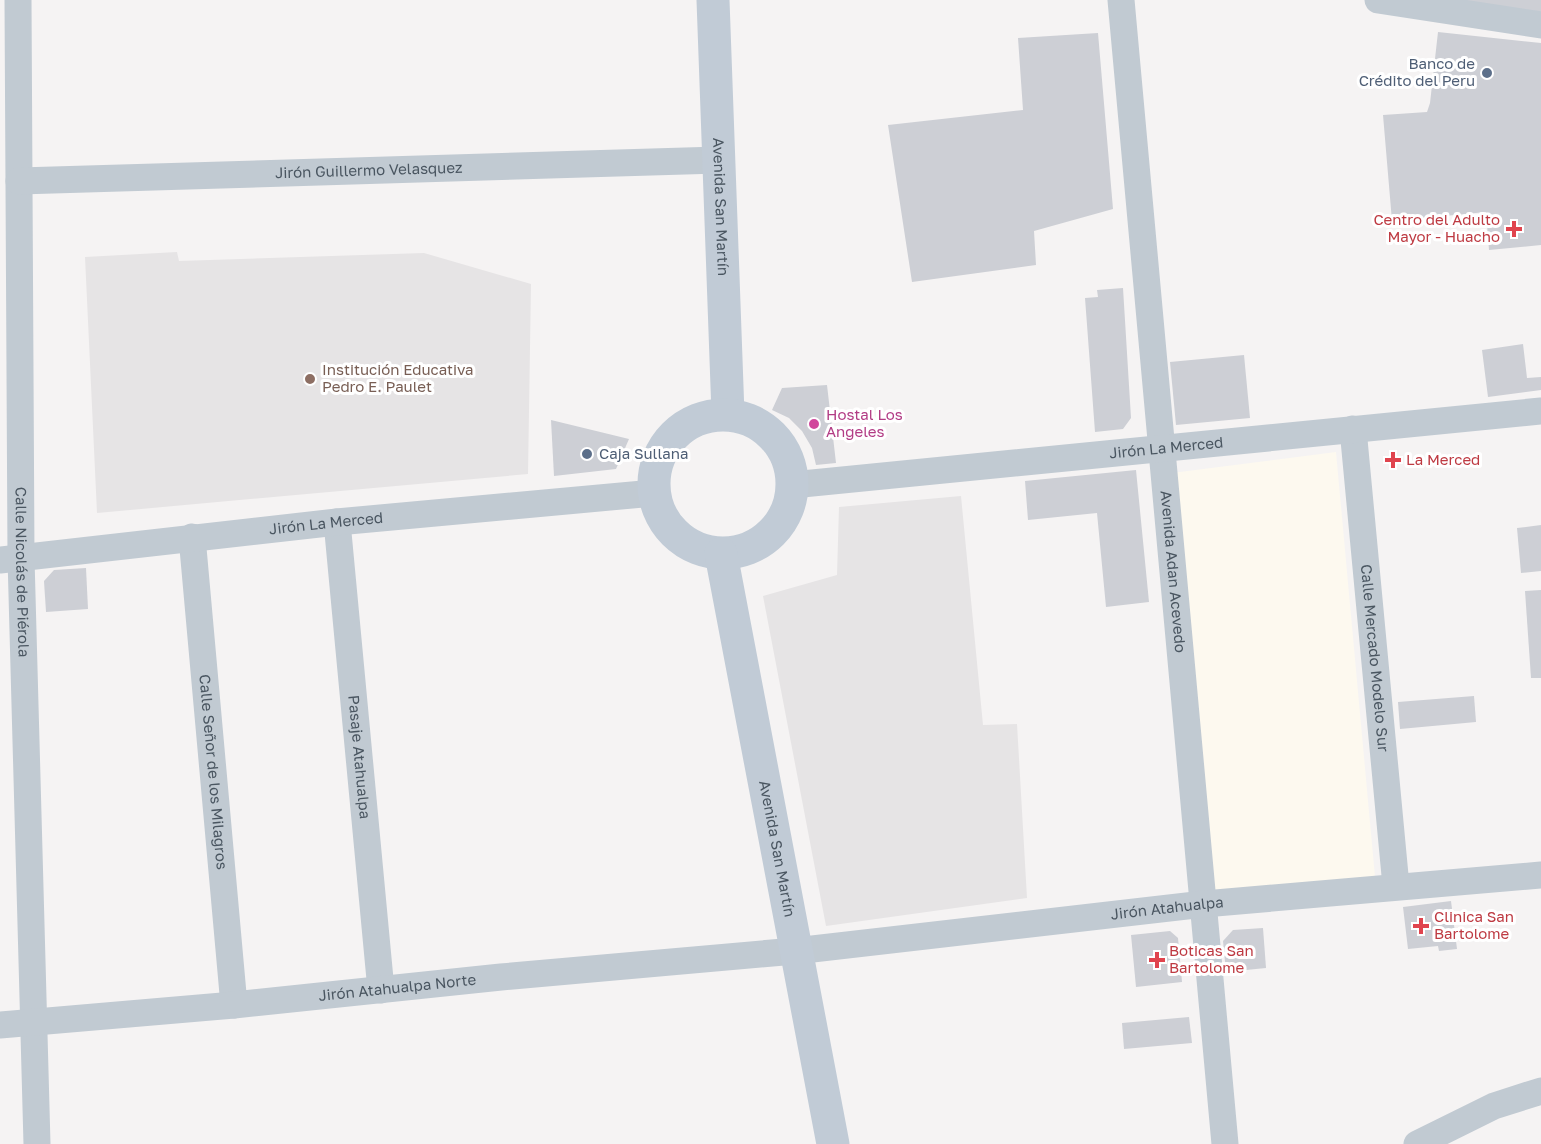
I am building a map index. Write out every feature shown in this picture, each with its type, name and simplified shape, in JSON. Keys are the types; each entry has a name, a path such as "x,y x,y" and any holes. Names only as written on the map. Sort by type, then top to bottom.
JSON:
{"street":[{"name":"Calle Nicolás de Piérola","path":"18,0 19,181 11,559 37,1144"},
{"name":"Avenida San Martín","path":"713,0 728,414"},
{"name":"Avenida Adan Acevedo","path":"1121,0 1226,1144"},
{"path":"1378,0 1541,25"},
{"name":"Jirón Guillermo Velasquez","path":"19,181 719,160"},
{"name":"Jirón La Merced","path":"792,484 1541,411"},
{"path":"728,414 748,419 766,430 780,445 789,464 792,484 789,507 778,526 763,542 742,551 721,554 692,547 669,529 658,512 654,493 654,472 660,453 672,436 688,424 707,416 728,414"},
{"name":"Calle Mercado Modelo Sur","path":"1353,429 1396,886"},
{"name":"Jirón La Merced","path":"11,559 336,522 654,493"},
{"name":"Pasaje Atahualpa","path":"336,522 381,990"},
{"name":"Calle Señor de los Milagros","path":"192,537 234,1005"},
{"name":"Avenida San Martín","path":"721,554 833,1144"},
{"name":"Jirón Atahualpa","path":"795,951 1204,904 1541,875"},
{"name":"Jirón Atahualpa Norte","path":"0,1025 795,951"},
{"path":"1417,1144 1494,1106 1541,1091"}],"shaded area":[{"name":"Institución Educativa Pedro E. Paulet","path":"177,252 179,261 424,253 531,284 528,474 97,513 85,257"},
{"path":"1336,452 1375,877 1212,894 1172,473"},
{"path":"961,496 983,725 1017,724 1027,898 826,926 763,596 837,575 839,507"}],"building":[{"path":"1457,0 1541,0 1541,12"},
{"path":"1438,32 1541,43 1541,245 1489,250 1486,212 1392,221 1383,115 1427,112"},
{"path":"1098,33 1113,209 1034,231 1036,265 912,282 888,125 1023,110 1018,38"},
{"path":"1123,288 1131,418 1123,429 1095,432 1085,298 1098,297 1097,290"},
{"path":"1523,344 1527,378 1541,377 1541,390 1488,397 1482,350"},
{"path":"1244,355 1250,418 1176,425 1170,362"},
{"name":"Hostal Los Angeles","path":"827,385 836,463 816,465 812,448 802,431 789,418 772,410 782,388"},
{"name":"Caja Sullana","path":"551,420 629,439 616,469 554,476"},
{"path":"1136,470 1149,602 1106,607 1097,513 1028,520 1025,481"},
{"path":"1541,525 1541,571 1521,573 1517,528"},
{"path":"86,568 88,609 46,612 44,581 54,570"},
{"path":"1541,590 1541,678 1531,678 1525,591"},
{"path":"1474,696 1476,722 1400,729 1398,702"},
{"path":"1451,901 1457,949 1439,951 1438,946 1408,949 1403,907"},
{"path":"1263,928 1266,968 1226,972 1223,941 1233,930"},
{"name":"Boticas San Bartolome","path":"1170,931 1178,938 1182,982 1136,987 1131,935"},
{"path":"1189,1017 1192,1043 1124,1049 1122,1023"}],"place":[{"name":"Banco de Crédito del Peru","path":"1487,73"},
{"name":"Centro del Adulto Mayor - Huacho","path":"1514,229"},
{"name":"Institución Educativa Pedro E. Paulet","path":"310,379"},
{"name":"Hostal Los Angeles","path":"814,424"},
{"name":"Caja Sullana","path":"587,454"},
{"name":"La Merced","path":"1393,460"},
{"name":"Clinica San Bartolome","path":"1421,926"},
{"name":"Boticas San Bartolome","path":"1157,960"}]}
